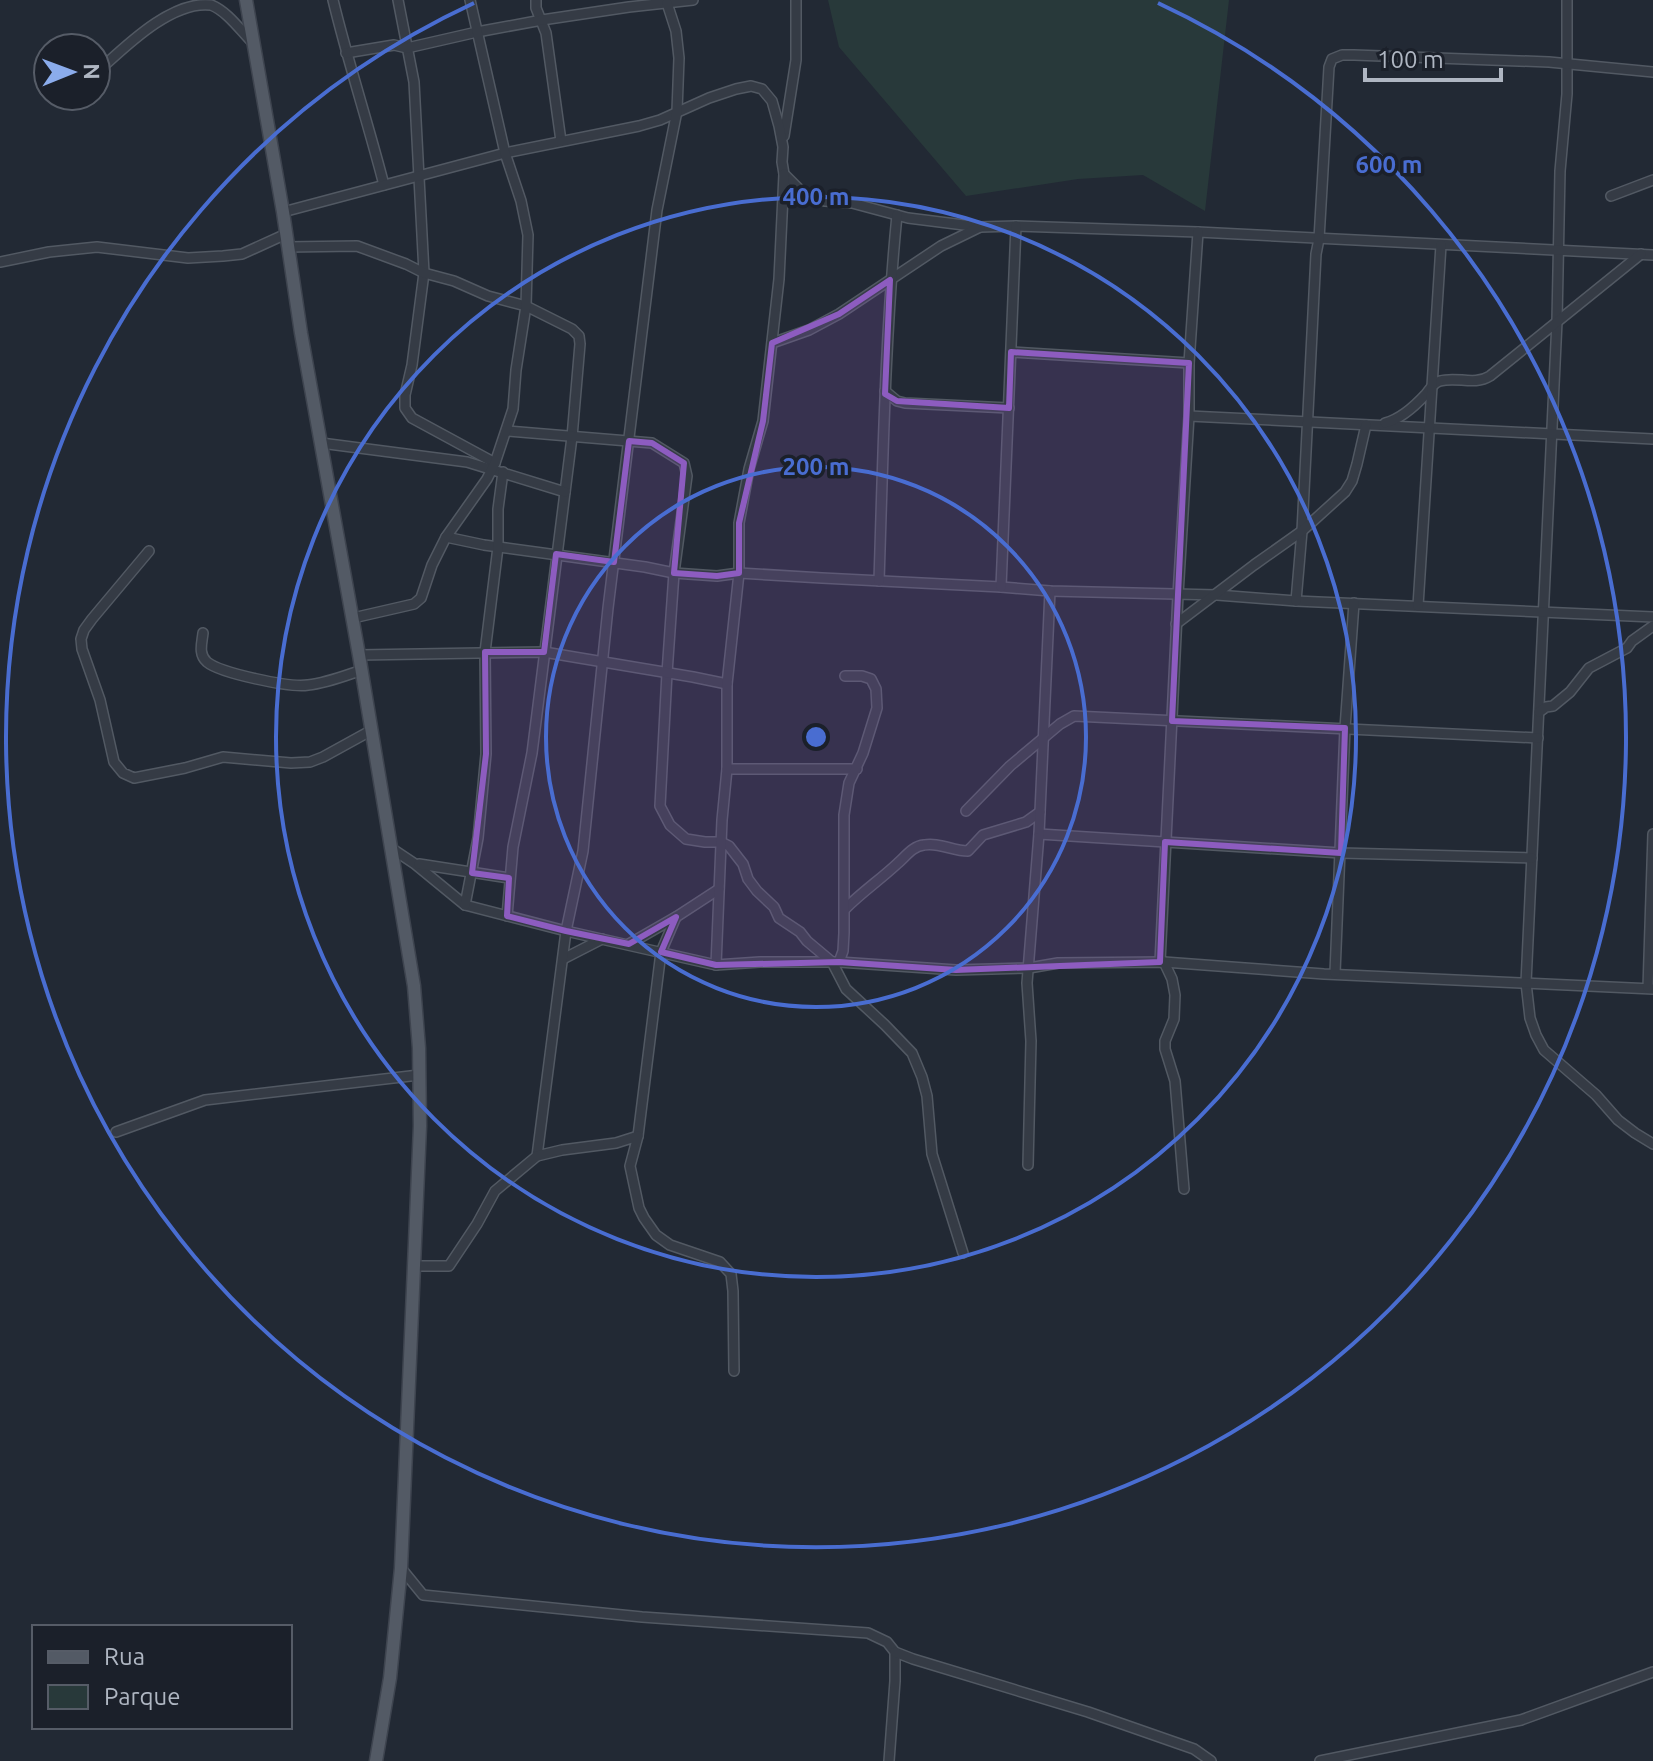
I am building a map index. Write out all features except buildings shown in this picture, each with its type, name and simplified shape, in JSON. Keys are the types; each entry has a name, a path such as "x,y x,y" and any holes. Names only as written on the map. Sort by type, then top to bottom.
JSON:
{"main road":[{"path":"246,0 414,986 420,1126 401,1568 390,1678 376,1761"}],"street":[{"path":"333,0 384,185"},
{"path":"398,0 414,82 424,273 405,408 412,418 503,472 565,492"},
{"path":"353,618 414,604 421,598 446,537 494,466 513,409 526,306 528,235 521,201 505,153 470,0"},
{"path":"536,0 546,33 561,141"},
{"path":"346,53 394,45 407,48 542,20 693,0"},
{"path":"716,965 727,769 727,684 739,573 739,523 749,469 763,421 779,279 782,162 796,60 796,0"},
{"path":"1567,0 1567,94 1560,171 1557,321 1526,983 1530,1018 1544,1050 1596,1095 1618,1120 1653,1144"},
{"path":"112,58 156,17 194,2 211,5 253,43"},
{"path":"537,1156 566,931 583,851 657,210 677,111 679,58 676,31 667,3"},
{"path":"1296,601 1316,254 1332,59 1354,55 1549,62 1653,72"},
{"path":"283,212 505,153 639,126 751,86 762,89 772,101 783,147"},
{"path":"784,174 803,193 825,201 852,203 897,215 980,227 1198,232 1653,255"},
{"path":"1611,196 1653,180"},
{"path":"879,581 890,280 897,215"},
{"path":"1001,587 1016,226"},
{"path":"772,343 809,330 839,314 941,246 980,227"},
{"path":"1184,1189 1175,1081 1165,1049 1174,1019 1175,995 1172,979 1162,962 1165,842 1198,232"},
{"path":"0,262 97,247 188,258 242,254 287,241 357,246 488,296 526,306 572,329 579,336 572,437 532,753 513,847 507,916"},
{"path":"1418,606 1441,245"},
{"path":"1370,425 1390,422 1403,415 1440,381 1483,380 1641,254"},
{"path":"1011,352 1189,363"},
{"path":"885,391 890,397 905,403 1009,408"},
{"path":"1189,416 1653,439"},
{"path":"1176,624 1302,531 1345,492 1352,481 1370,425"},
{"path":"507,431 652,443 684,463 687,476 674,573 660,806 670,825 686,839 721,842 729,846 743,864 748,879 774,907 779,918 836,962 846,989 912,1053 927,1096 932,1154 963,1253"},
{"path":"321,443 494,466"},
{"path":"465,905 478,838 486,754 485,652 498,547 498,509 503,472"},
{"path":"446,537 674,573 717,576 739,573 1050,591 1217,595 1653,617"},
{"path":"149,551 92,619 81,639 100,700 114,762 123,773 134,778 223,757 310,762 372,730"},
{"path":"1028,1165 1031,1041 1027,983 1039,834 1050,591"},
{"path":"1335,973 1345,728 1354,603"},
{"path":"1539,712 1553,706 1570,692 1589,668 1627,648 1653,626"},
{"path":"203,633 201,652 205,661 270,683 304,686 362,670"},
{"path":"359,655 544,652 727,684"},
{"path":"836,962 843,951 844,815 849,783 857,769 877,708 876,689 871,679 845,676"},
{"path":"966,811 1010,766 1074,716 1538,738"},
{"path":"727,769 857,769"},
{"path":"845,909 920,845 968,851 983,835 1026,822 1040,812"},
{"path":"1039,834 1341,853 1532,858"},
{"path":"391,848 465,905 716,965 836,962 926,970 1029,968 1058,963 1162,962 1650,988 1653,834"},
{"path":"415,864 509,878"},
{"path":"629,944 719,889"},
{"path":"676,917 661,952 638,1136 630,1166 639,1208 656,1235 670,1245 720,1262 731,1274 734,1371"},
{"path":"563,959 602,939"},
{"path":"116,1132 205,1100 419,1075"},
{"path":"413,1266 449,1266 495,1191 537,1156 616,1143 638,1136"},
{"path":"401,1568 423,1595 642,1617 868,1633 887,1642 895,1652 913,1659 1088,1712 1194,1749 1211,1761"},
{"path":"889,1761 895,1652"},
{"path":"1320,1761 1521,1720 1653,1672"}],"highlighted area":[{"path":"890,280 885,394 897,401 1009,408 1011,352 1189,363 1172,721 1345,728 1341,853 1165,842 1160,962 956,970 839,962 716,965 661,952 676,917 629,944 566,931 507,916 509,878 472,873 486,754 485,652 544,652 556,554 614,562 629,441 652,443 684,463 674,573 717,576 739,573 739,523 763,421 772,343 839,314"}],"green space":[{"path":"828,0 1229,0 1205,211 1143,175 1078,179 966,196 839,47"}]}
